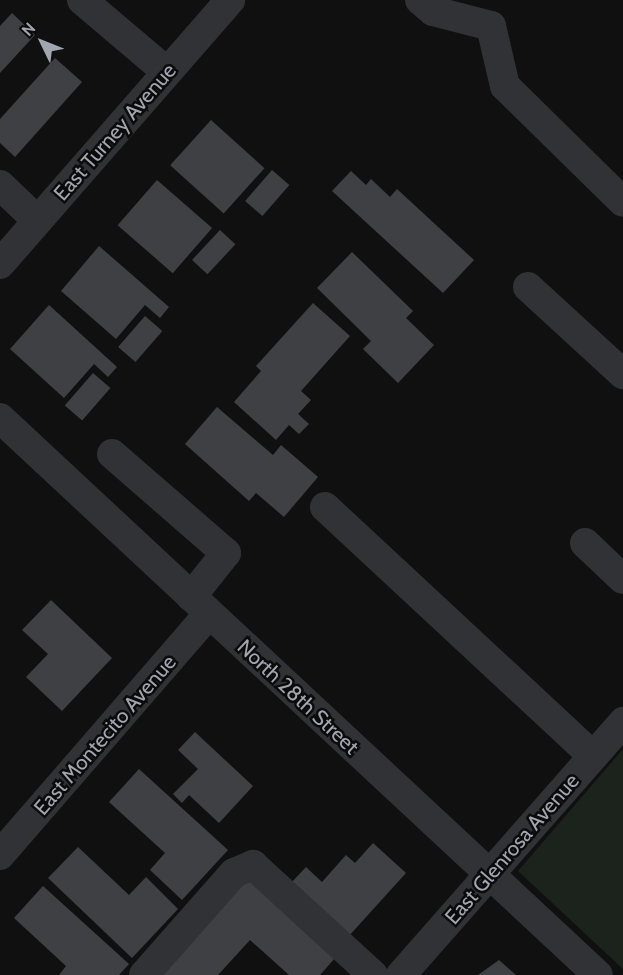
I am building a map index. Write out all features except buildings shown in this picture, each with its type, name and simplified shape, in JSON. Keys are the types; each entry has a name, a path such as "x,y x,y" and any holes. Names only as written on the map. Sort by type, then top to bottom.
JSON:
{"street":[{"path":"82,0 167,72"},
{"name":"East Turney Avenue","path":"0,264 230,0"},
{"path":"420,0 433,11 492,13 505,86 623,202"},
{"path":"0,185 38,221"},
{"path":"528,287 623,374"},
{"name":"North 28th Street","path":"0,418 598,975"},
{"name":"East Montecito Avenue","path":"0,855 200,606 226,553 112,454"},
{"path":"325,507 593,756"},
{"path":"585,543 623,579"},
{"name":"East Glenrosa Avenue","path":"401,975 623,722"},
{"path":"144,975 234,873 253,865 373,975"}],"shaded area":[{"path":"623,749 623,969 518,871"}]}
